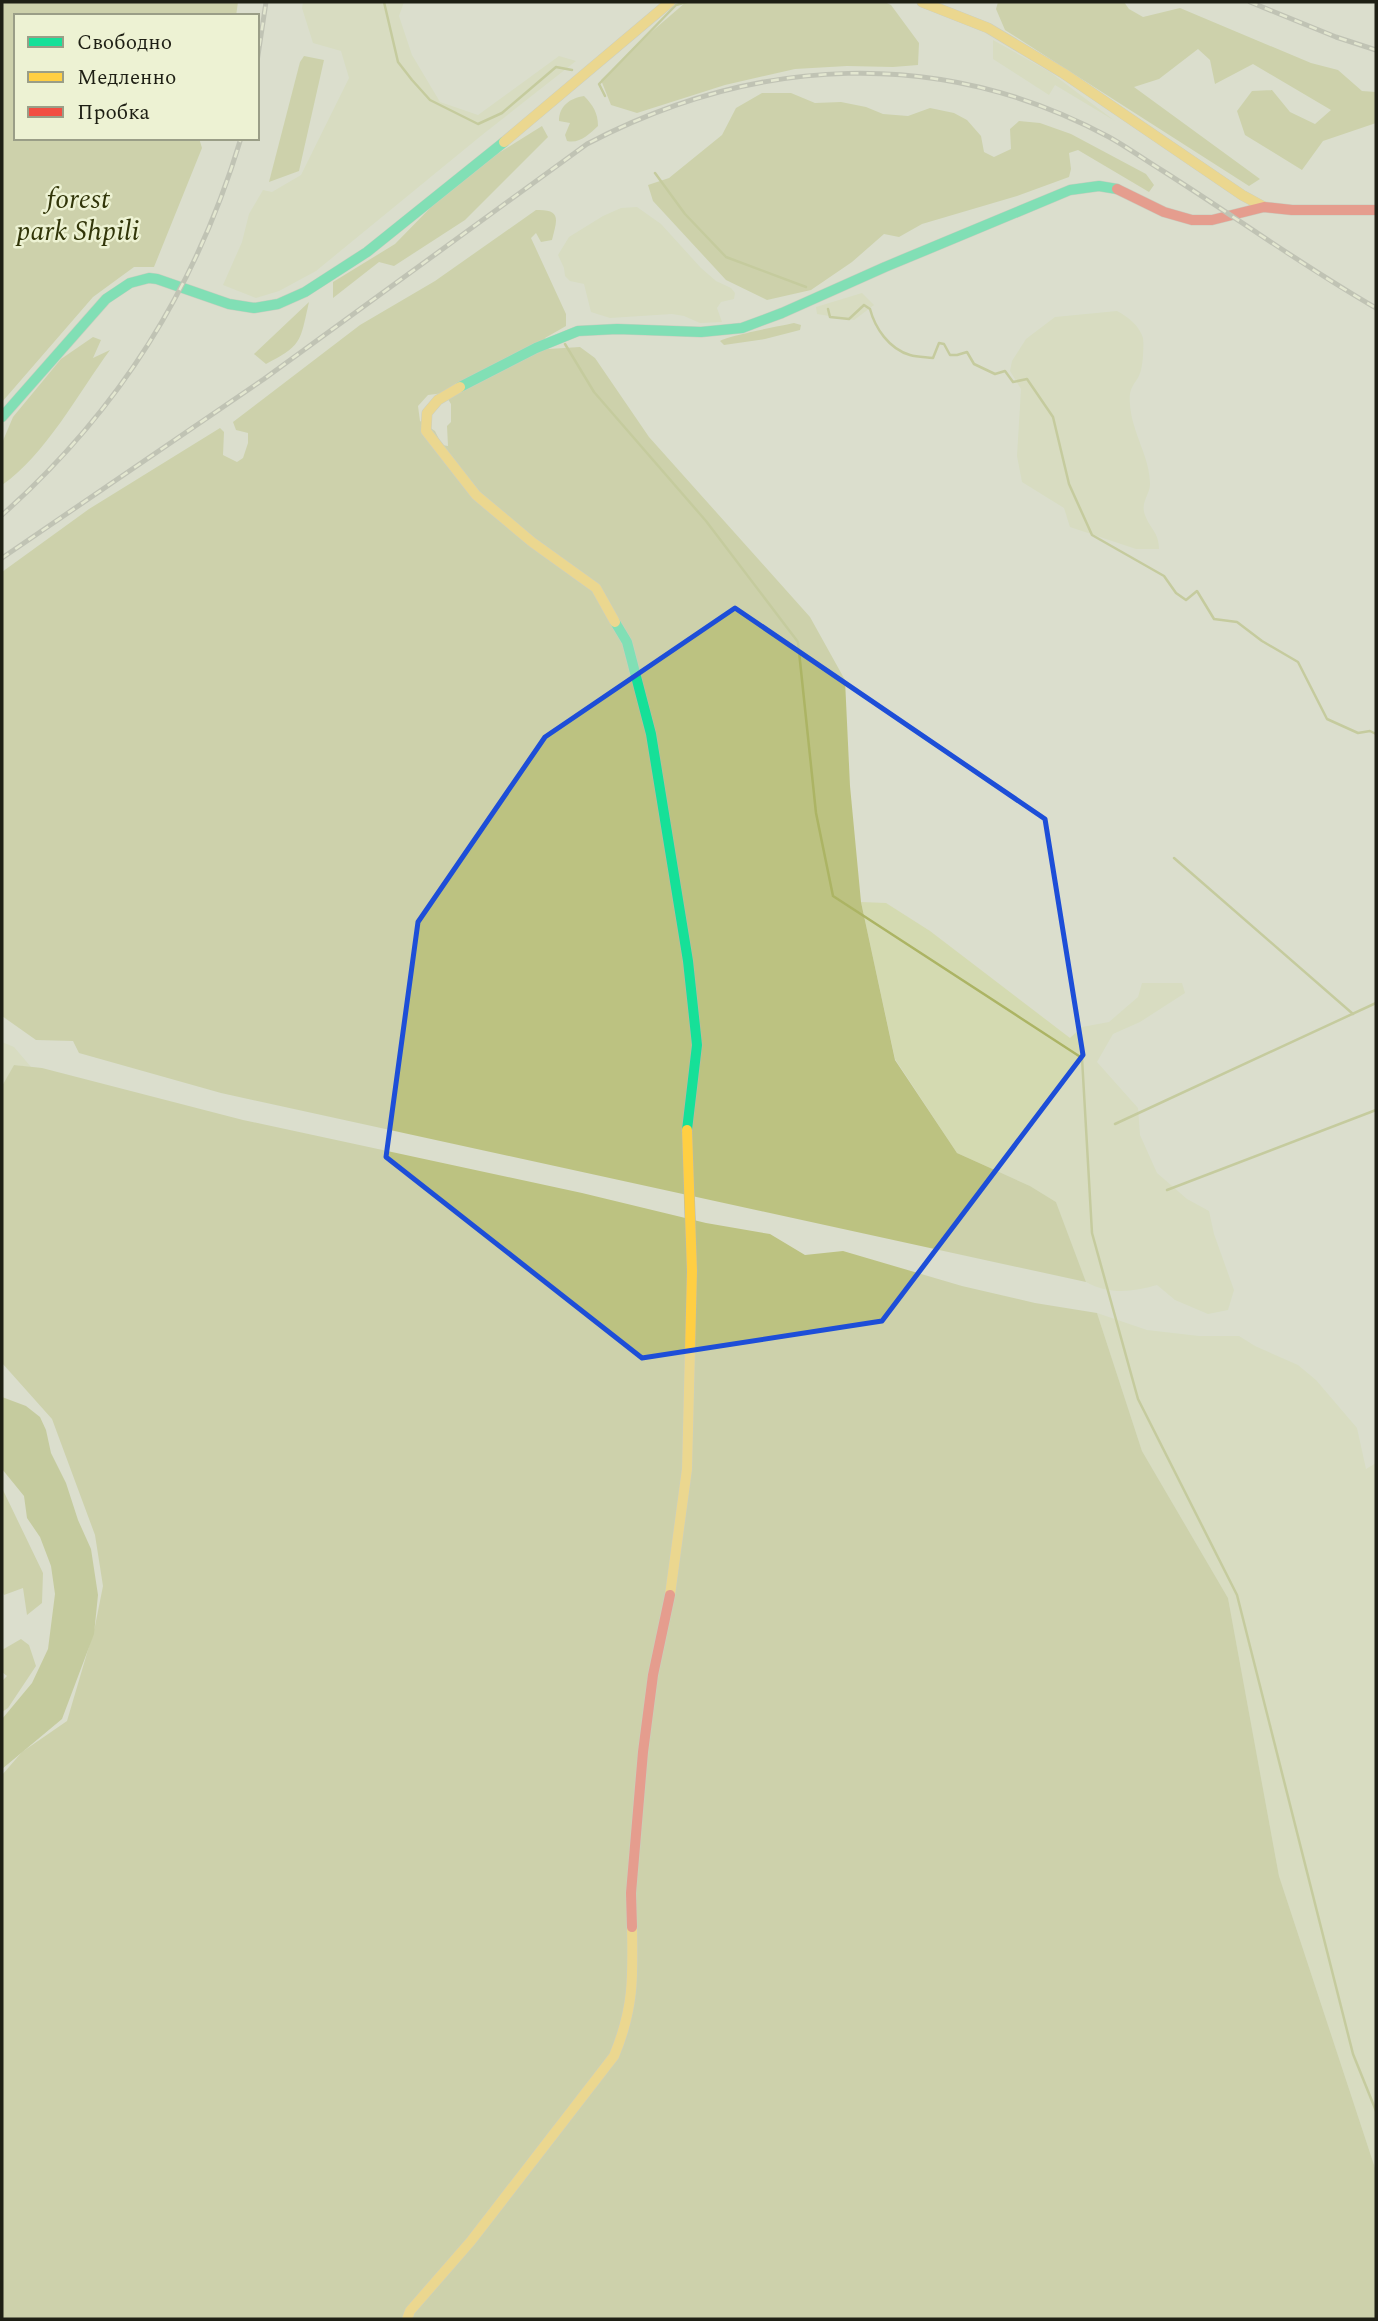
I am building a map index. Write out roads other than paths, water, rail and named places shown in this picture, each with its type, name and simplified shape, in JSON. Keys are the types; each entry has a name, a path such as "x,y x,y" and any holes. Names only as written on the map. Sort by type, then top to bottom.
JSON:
{"street":[{"path":"2,416 106,299 134,280 157,279 223,302 255,308 280,302 313,287 354,262 589,73 670,2"},
{"path":"922,2 999,34 1063,73 1242,195 1265,207 1292,211 1376,210"},
{"path":"407,2319 410,2311 471,2241 614,2056 630,2009 633,1987 631,1893 643,1752 653,1675 674,1578 687,1469 692,1271 687,1134 697,1045 688,961 651,734 627,642 596,587 532,542 476,495 426,431 427,413 438,400 479,377 536,348 578,331 617,329 701,332 742,328 1070,190 1099,186 1118,189 1164,212 1192,220 1212,220 1265,207"}],"waterway":[{"path":"384,2 398,62 430,100 478,124 502,113 556,67 572,70"},
{"path":"605,96 599,84 676,5 687,2"},
{"path":"655,173 685,214 726,257 806,287"},
{"path":"828,309 830,317 849,319 864,305 870,309 875,323 889,343 910,355 933,358 939,343 944,344 950,355 967,352 974,364 995,374 1005,371 1013,382 1027,379 1053,417 1069,484 1092,535 1164,576 1176,593 1186,600 1197,591 1214,619 1237,622 1262,641 1298,662 1327,719 1358,733 1370,731 1376,734"},
{"path":"565,344 594,392 706,521 798,642 816,813 833,896 1082,1058 1092,1233 1138,1399 1237,1595 1353,2054 1376,2111"},
{"path":"1174,858 1353,1014"},
{"path":"1115,1124 1376,1003"},
{"path":"1167,1190 1376,1110"}],"railway":[{"path":"259,49 266,2"},
{"path":"1250,2 1376,50"},
{"path":"2,558 264,379 587,144 651,115 716,93 781,79 848,73 914,76 980,87 1045,108 1116,141 1376,308"},
{"path":"2,515 44,475 82,433 117,390 148,344 201,246 223,193 240,140"}],"park label":[{"name":"forest park Shpili","path":"78,214"}]}
